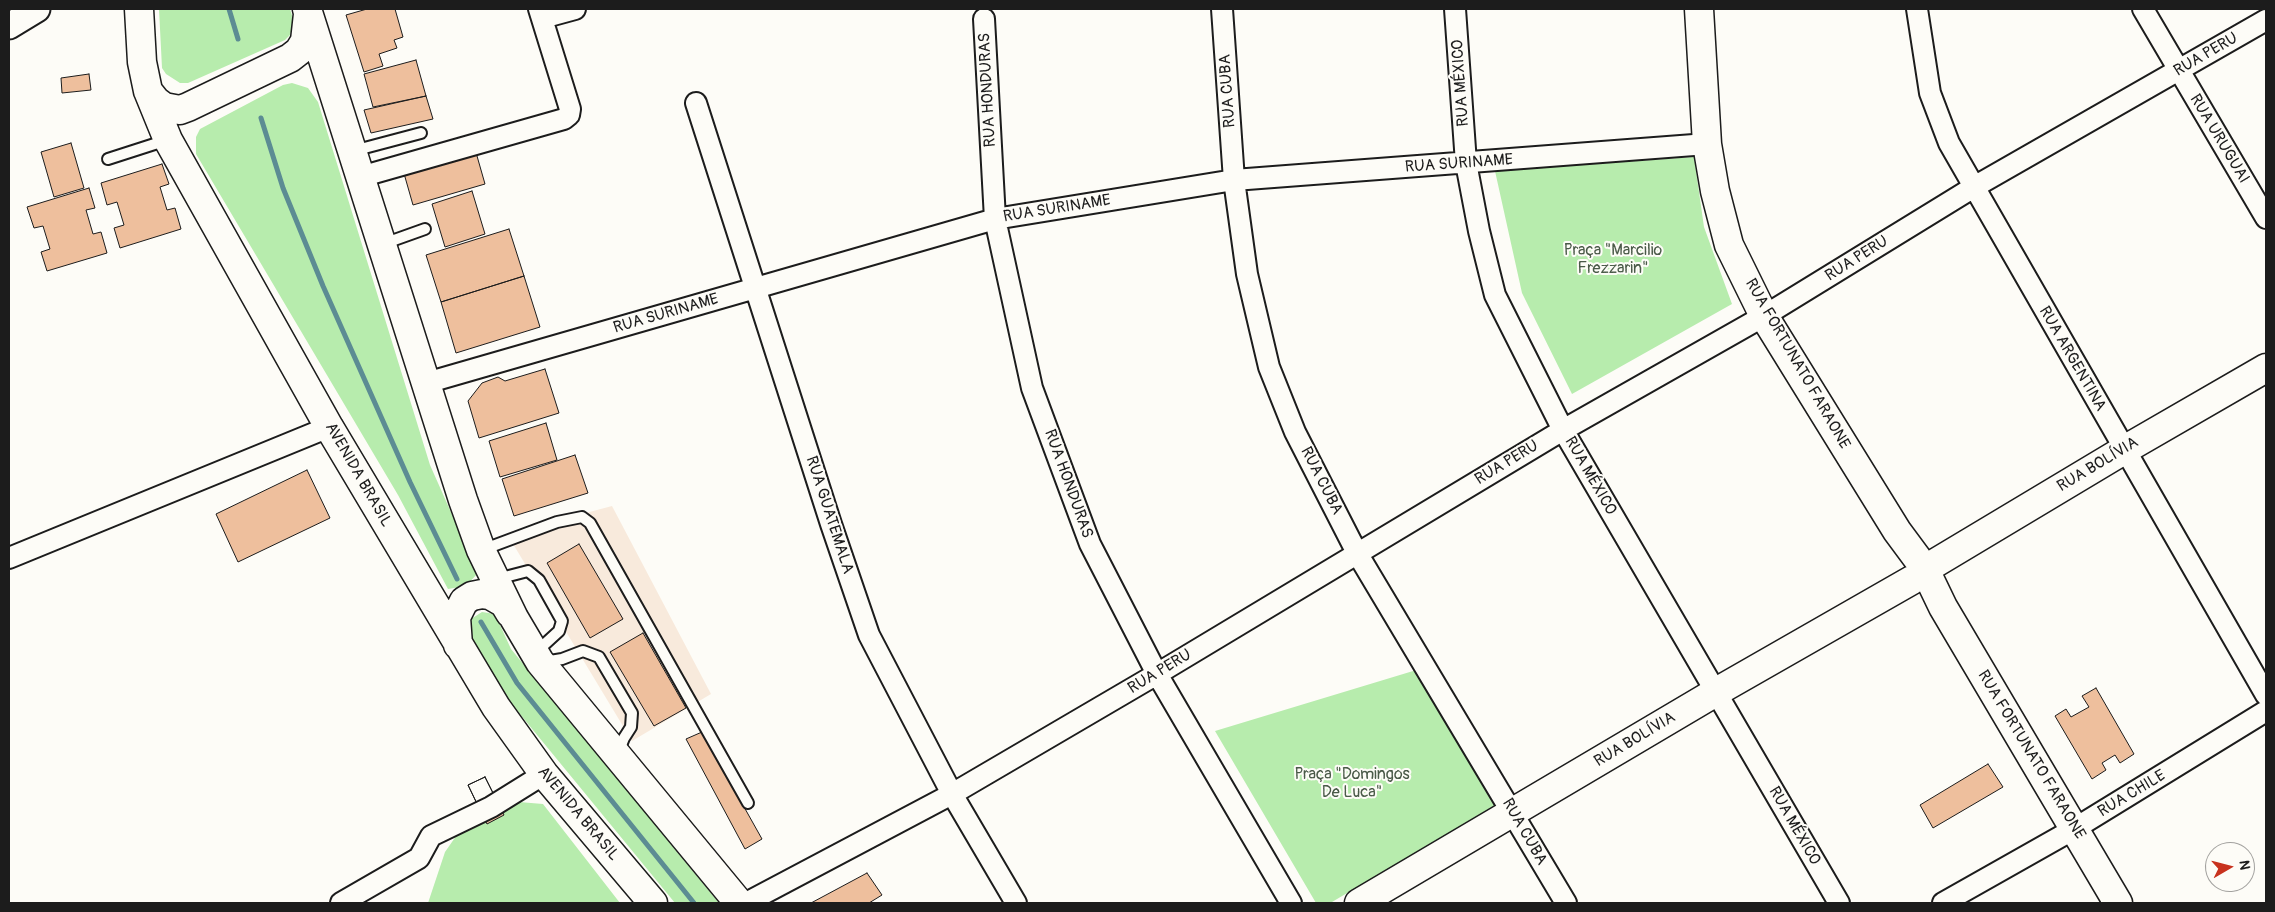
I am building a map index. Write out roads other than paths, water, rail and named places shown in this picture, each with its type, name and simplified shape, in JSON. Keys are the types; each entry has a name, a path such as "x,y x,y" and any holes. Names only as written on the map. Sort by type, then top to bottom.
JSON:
{"main road":[{"name":"RUA FORTUNATO FARAONE","path":"1699,9 1707,144 1715,191 1729,245 1764,316 1943,607 2118,903"},
{"path":"308,11 463,500 482,550 514,618"},
{"path":"148,91 156,102 172,110 180,110 290,58 299,51 307,36 308,11"},
{"name":"AVENIDA BRASIL","path":"137,15 142,62 148,91 173,150 329,427 496,707 544,774 653,903"},
{"path":"173,150 184,122 192,116 294,68 304,65 314,68 322,71 329,81"},
{"name":"RUA BOLÍVIA","path":"1359,903 2124,450 2266,368"},
{"path":"458,645 456,617 464,601 472,596 482,594 499,599 504,603 537,658 739,903"}],"street":[{"path":"9,26 36,9"},
{"path":"360,176 564,119 569,115 570,109 540,13 575,9"},
{"name":"RUA CUBA","path":"1222,9 1234,180 1247,274 1269,367 1295,432 1357,553 1566,903"},
{"name":"RUA MÉXICO","path":"1455,9 1466,164 1479,231 1495,295 1563,430 1839,903"},
{"name":"RUA ARGENTINA","path":"1917,9 1930,93 1949,143 2266,695"},
{"name":"RUA URUGUAI","path":"2143,9 2266,218"},
{"name":"RUA HONDURAS","path":"984,19 995,219 1032,388 1090,544 1157,674 1292,903"},
{"name":"RUA PERU","path":"746,903 952,794 1157,674 1563,430 1764,316 1974,187 2266,20"},
{"name":"RUA GUATEMALA","path":"696,104 869,636 952,794 1016,903"},
{"name":"RUA SURINAME","path":"426,383 995,219 1234,180 1466,164 1707,144"},
{"path":"9,558 329,427"},
{"name":"RUA CHILE","path":"1943,903 2074,829 2266,711"},
{"path":"341,903 420,858 430,836 451,824 491,807 544,774"}],"lane":[{"path":"352,151 421,133"},
{"path":"108,159 173,150"},
{"path":"382,244 425,229"},
{"path":"482,550 557,522 582,517 590,523 748,803"},
{"path":"496,580 528,571 539,580 562,621 559,631 537,658"},
{"path":"537,658 562,659 582,651 599,657 632,713 630,727 617,757"}],"waterway":[{"path":"229,9 238,39"},
{"path":"261,118 283,188 323,286 410,482 457,579"},
{"path":"481,622 517,683 694,903"}],"park label":[{"name":"Praça \"Marcilio Frezzarin\"","path":"1613,260"},
{"name":"Praça \"Domingos De Luca\"","path":"1352,784"}]}
